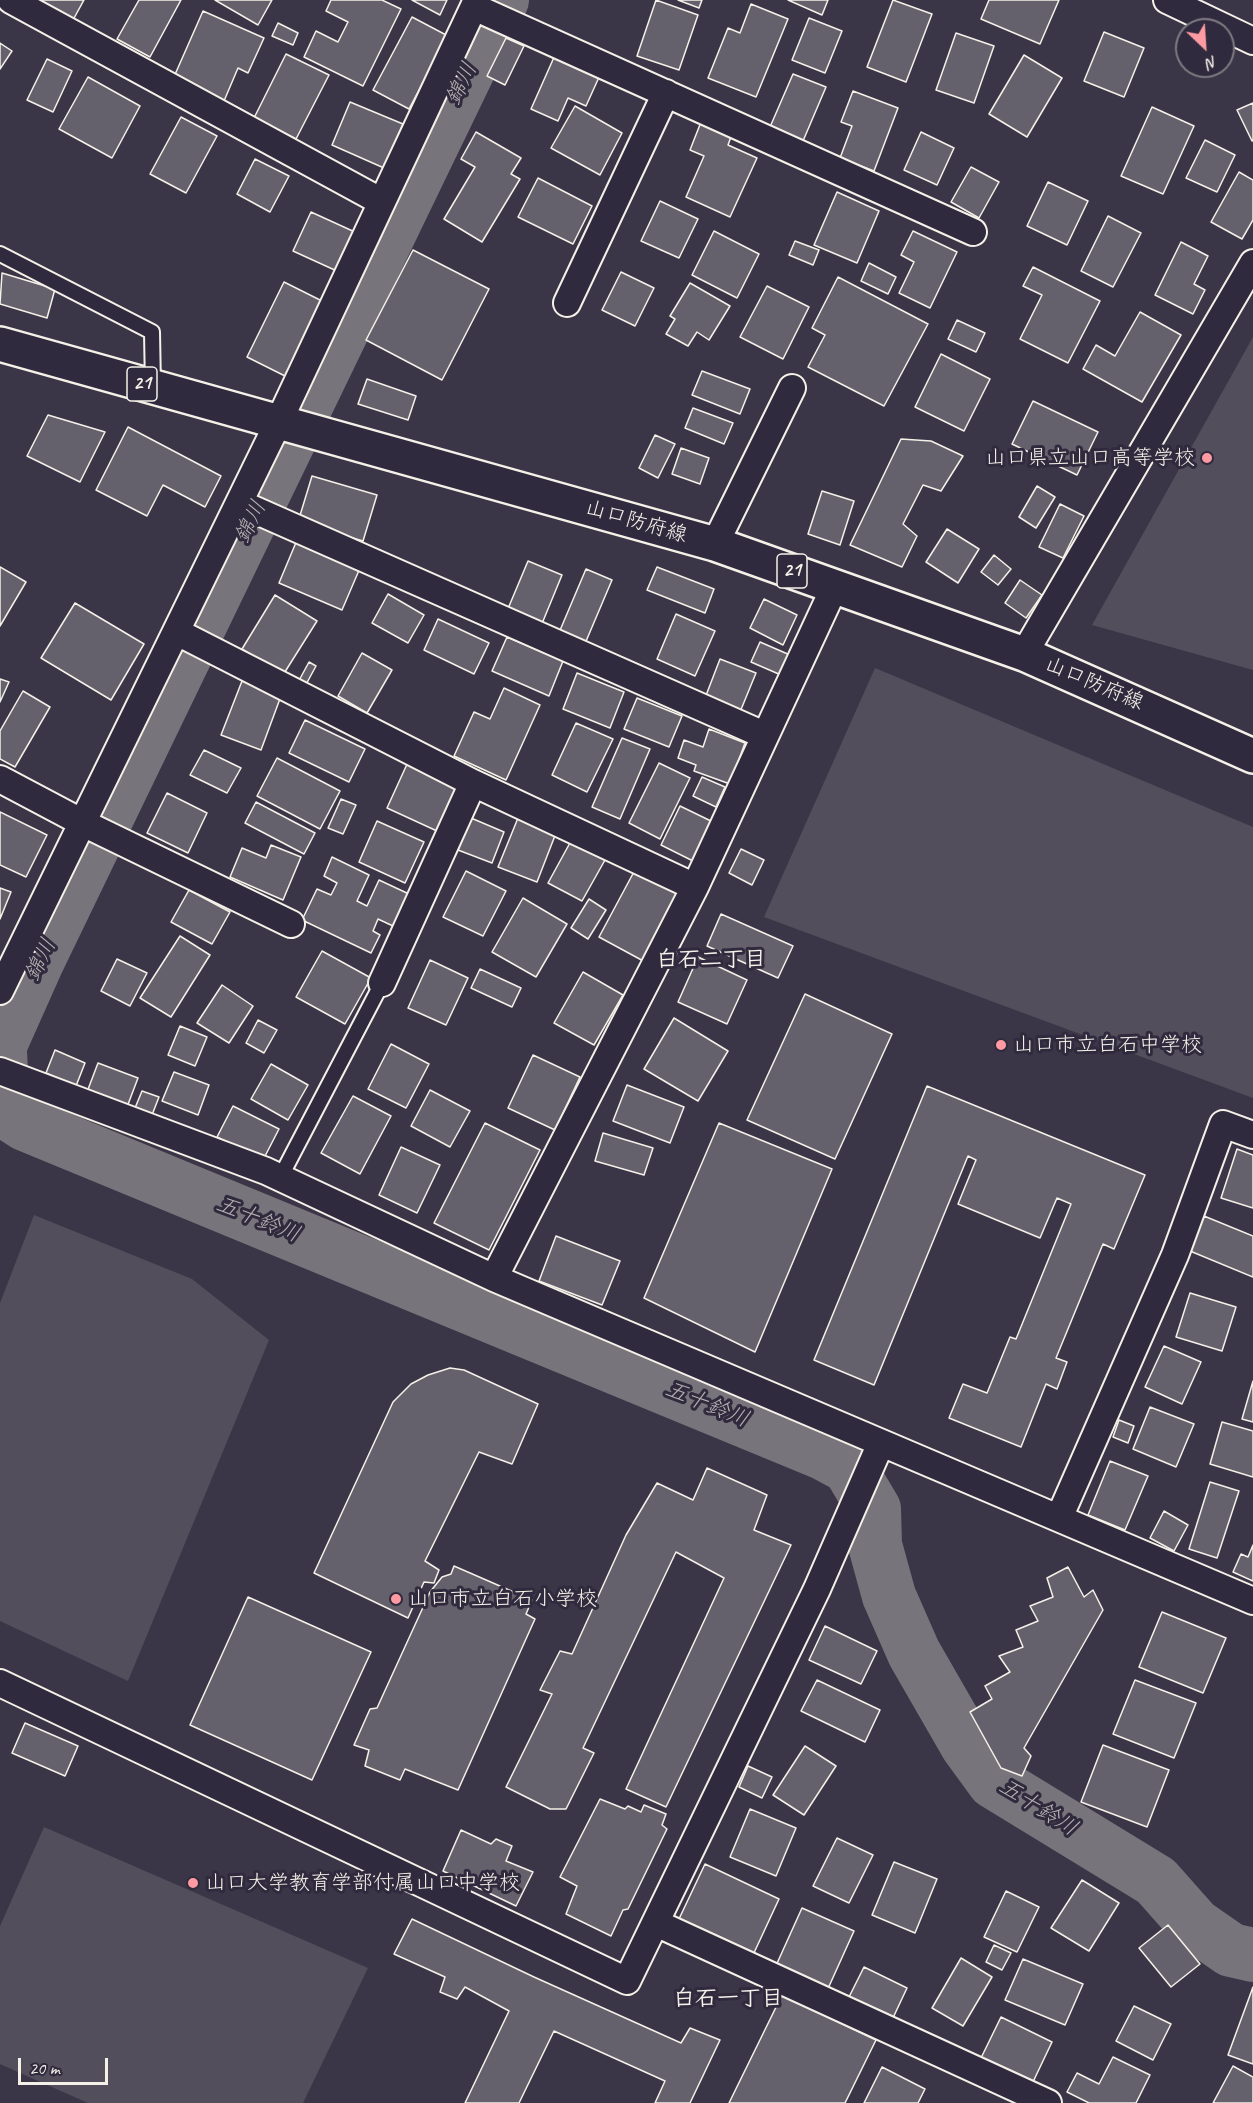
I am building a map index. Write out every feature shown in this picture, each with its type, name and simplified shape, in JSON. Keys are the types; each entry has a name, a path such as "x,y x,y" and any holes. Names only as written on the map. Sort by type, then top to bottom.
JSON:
{"main road":[{"name":"山口防府線","path":"0,344 715,544 1024,654 1253,756"}],"street":[{"path":"11,0 382,202"},
{"path":"1167,0 1253,41"},
{"path":"0,991 239,503 282,422 476,3 666,93 973,232"},
{"path":"567,303 666,93"},
{"path":"1024,654 1253,263"},
{"path":"715,544 792,388"},
{"path":"239,503 764,735"},
{"path":"494,1278 695,887 835,585"},
{"path":"177,632 473,783 695,887"},
{"path":"0,779 83,823 291,924"},
{"path":"382,983 473,783"},
{"path":"11,1075 280,1178 877,1453 1059,1518 1253,1601"},
{"path":"1059,1518 1175,1255 1223,1124 1253,1135"},
{"path":"0,1683 627,1981 849,1520 877,1453"},
{"path":"656,1923 1048,2103"}],"lane":[{"path":"0,254 152,332 153,387"},
{"path":"280,1178 382,983"}],"shaded area":[{"name":"山口県立山口高等学校","path":"1253,337 1253,670 1092,625"},
{"path":"875,668 1253,827 1253,1098 764,917"},
{"path":"34,1215 192,1279 269,1340 128,1681 0,1621 0,1303"},
{"path":"44,1827 368,1968 303,2103 88,2103 0,2064 0,1926"}],"building":[{"path":"35,0 84,0 73,20"},
{"path":"139,0 181,0 150,57 117,39"},
{"path":"215,0 272,0 258,25"},
{"path":"331,0 382,0 401,9 363,86 304,57 316,31 338,42 348,22 326,11"},
{"path":"412,0 447,0 440,15"},
{"path":"656,0 698,15 679,70 637,56"},
{"path":"678,0 702,0 699,8"},
{"path":"788,0 828,0 822,15"},
{"path":"893,0 932,14 906,82 867,67"},
{"path":"989,0 1059,0 1040,44 981,19"},
{"path":"751,4 788,19 756,97 708,78 728,28 740,33"},
{"path":"203,11 264,38 248,73 238,68 224,101 173,79"},
{"path":"412,17 448,36 409,109 373,90"},
{"path":"809,18 842,31 825,73 792,60"},
{"path":"278,23 298,33 293,45 272,36"},
{"path":"1104,32 1144,48 1124,97 1084,81"},
{"path":"956,33 994,46 974,103 936,90"},
{"path":"506,38 524,46 505,85 487,76"},
{"path":"0,43 12,51 0,69"},
{"path":"286,54 329,75 296,139 254,118"},
{"path":"555,55 600,75 586,106 568,98 558,121 531,109"},
{"path":"1024,55 1062,78 1027,137 989,114"},
{"path":"47,59 72,71 53,112 27,100"},
{"path":"793,74 826,87 803,141 770,127"},
{"path":"88,77 140,106 112,158 59,129"},
{"path":"853,91 898,108 874,171 840,158 852,126 841,122"},
{"path":"350,102 403,124 384,168 332,145"},
{"path":"1253,103 1253,141 1252,141 1237,110"},
{"path":"575,106 622,133 600,175 551,148"},
{"path":"1152,107 1194,126 1163,194 1121,176"},
{"path":"181,117 217,136 186,193 150,174"},
{"path":"701,122 732,134 728,145 757,158 730,217 686,197 704,156 690,150"},
{"path":"476,132 521,158 511,174 520,179 482,242 444,219 475,167 461,159"},
{"path":"921,132 954,148 937,185 904,170"},
{"path":"1205,140 1235,155 1217,192 1186,178"},
{"path":"255,159 289,176 270,212 237,194"},
{"path":"971,167 999,182 979,218 951,202"},
{"path":"1239,172 1253,180 1253,220 1242,239 1211,222"},
{"path":"538,178 592,206 573,244 518,217"},
{"path":"1048,182 1088,201 1067,245 1027,226"},
{"path":"837,192 879,211 857,263 814,245"},
{"path":"660,201 698,219 679,258 641,241"},
{"path":"311,212 357,233 339,272 293,251"},
{"path":"1108,216 1141,233 1113,287 1081,271"},
{"path":"714,231 759,254 737,298 692,275"},
{"path":"913,231 957,252 930,308 899,293 914,262 901,255"},
{"path":"795,241 819,250 813,265 789,255"},
{"path":"1181,242 1208,256 1194,284 1205,290 1193,314 1155,295"},
{"path":"413,250 489,289 442,380 366,340"},
{"path":"869,263 896,277 888,294 861,281"},
{"path":"1033,267 1100,301 1068,363 1020,339 1042,295 1023,286"},
{"path":"621,272 654,288 635,326 602,310"},
{"path":"2,273 55,289 47,318 0,304"},
{"path":"838,277 928,324 884,406 808,367 825,335 812,328"},
{"path":"284,282 328,304 291,379 247,357"},
{"path":"690,283 730,306 709,340 697,332 688,346 666,334 675,319 670,316"},
{"path":"767,286 809,307 783,359 740,337"},
{"path":"1140,312 1181,335 1142,402 1083,369 1096,345 1115,356"},
{"path":"957,320 985,333 976,352 948,339"},
{"path":"941,354 990,379 964,431 915,407"},
{"path":"702,371 750,389 740,414 692,395"},
{"path":"367,379 416,396 408,420 358,404"},
{"path":"1033,401 1098,432 1077,475 1012,444"},
{"path":"693,408 733,423 724,444 685,428"},
{"path":"48,415 105,432 80,482 27,456"},
{"path":"128,427 221,476 205,507 163,485 147,516 96,490"},
{"path":"655,435 675,444 658,478 639,468"},
{"path":"901,439 931,441 963,456 941,491 923,485 903,524 917,536 902,567 850,545"},
{"path":"681,448 709,458 700,484 672,474"},
{"path":"312,476 377,495 363,541 298,522"},
{"path":"1037,486 1055,497 1036,528 1019,517"},
{"path":"822,491 854,501 840,545 808,534"},
{"path":"1060,504 1084,516 1063,558 1039,547"},
{"path":"947,529 979,549 958,583 926,562"},
{"path":"297,540 360,568 342,610 279,583"},
{"path":"994,555 1011,569 998,585 981,572"},
{"path":"528,561 562,575 541,626 507,611"},
{"path":"0,567 26,582 0,626"},
{"path":"657,567 714,589 705,613 647,590"},
{"path":"586,569 612,580 584,646 558,635"},
{"path":"1020,580 1042,595 1026,618 1005,603"},
{"path":"388,594 424,615 408,643 372,623"},
{"path":"275,595 317,621 283,675 242,649"},
{"path":"764,599 797,615 783,645 750,628"},
{"path":"75,603 144,644 111,700 41,658"},
{"path":"676,614 715,631 695,676 657,659"},
{"path":"438,619 489,643 474,674 424,650"},
{"path":"507,637 563,661 549,696 492,671"},
{"path":"760,642 790,655 781,675 751,662"},
{"path":"362,653 392,670 367,713 338,696"},
{"path":"720,659 756,673 740,712 705,698"},
{"path":"309,662 316,666 303,690 296,686"},
{"path":"577,673 624,692 610,728 563,709"},
{"path":"0,679 9,682 0,702"},
{"path":"242,681 281,696 261,750 221,735"},
{"path":"504,688 540,705 506,780 454,756 474,712 490,719"},
{"path":"23,691 50,707 15,767 0,759 0,731"},
{"path":"637,698 682,716 669,747 624,729"},
{"path":"305,720 365,749 349,782 289,753"},
{"path":"576,723 613,739 587,792 552,775"},
{"path":"709,729 745,743 730,784 694,771 696,765 678,758 684,740 703,747"},
{"path":"622,738 650,749 620,819 592,807"},
{"path":"204,750 241,768 227,793 190,775"},
{"path":"277,758 340,791 320,829 257,796"},
{"path":"408,762 458,784 437,831 387,808"},
{"path":"659,763 690,778 660,839 629,823"},
{"path":"702,777 725,787 716,807 693,796"},
{"path":"167,793 207,813 188,853 147,833"},
{"path":"341,799 356,805 343,834 328,828"},
{"path":"256,802 315,833 304,854 245,823"},
{"path":"680,806 715,823 695,862 661,845"},
{"path":"0,812 47,835 26,877 0,865"},
{"path":"471,818 504,832 492,863 458,850"},
{"path":"518,818 556,833 537,882 498,867"},
{"path":"377,821 424,842 405,883 359,862"},
{"path":"571,841 605,860 582,901 548,883"},
{"path":"271,845 301,857 283,900 230,877 242,848 266,858"},
{"path":"741,849 764,860 752,885 729,873"},
{"path":"332,857 369,875 357,901 367,906 379,880 409,894 393,926 378,919 373,931 380,935 371,953 302,920 317,889 331,895 337,883 324,876"},
{"path":"636,868 684,894 647,963 599,937"},
{"path":"466,871 506,891 483,936 443,917"},
{"path":"0,888 11,892 0,919"},
{"path":"189,890 230,912 212,944 171,922"},
{"path":"523,898 567,924 536,977 492,952"},
{"path":"589,899 606,910 588,939 571,928"},
{"path":"721,914 793,946 778,978 707,946"},
{"path":"180,936 210,955 171,1017 140,998"},
{"path":"322,951 371,978 345,1024 296,997"},
{"path":"698,957 747,980 727,1024 678,1002"},
{"path":"117,959 147,973 130,1006 101,991"},
{"path":"430,960 468,978 446,1025 408,1008"},
{"path":"480,969 521,988 512,1007 471,988"},
{"path":"583,972 623,995 594,1045 554,1023"},
{"path":"222,985 253,1006 229,1043 197,1023"},
{"path":"805,994 892,1034 835,1159 747,1120"},
{"path":"674,1018 728,1051 698,1101 644,1069"},
{"path":"258,1020 277,1030 264,1053 246,1043"},
{"path":"180,1026 207,1037 195,1066 168,1055"},
{"path":"391,1044 429,1064 406,1108 368,1089"},
{"path":"55,1050 85,1063 76,1086 46,1073"},
{"path":"533,1055 580,1077 555,1130 508,1108"},
{"path":"98,1063 138,1078 127,1107 87,1092"},
{"path":"271,1064 308,1085 288,1120 251,1099"},
{"path":"174,1072 209,1085 198,1115 162,1101"},
{"path":"627,1085 684,1107 670,1143 613,1121"},
{"path":"927,1086 1145,1175 1114,1249 1103,1244 1056,1358 1067,1362 1057,1389 1046,1384 1021,1447 949,1418 963,1384 987,1393 1010,1337 1016,1339 1071,1204 1057,1198 1040,1238 958,1204 976,1160 968,1156 874,1385 814,1360"},
{"path":"430,1090 470,1111 450,1147 411,1126"},
{"path":"142,1091 159,1097 152,1115 135,1108"},
{"path":"353,1096 391,1116 360,1174 321,1153"},
{"path":"233,1106 279,1129 263,1160 217,1137"},
{"path":"485,1123 540,1150 489,1250 434,1223"},
{"path":"719,1123 832,1169 755,1352 644,1298"},
{"path":"603,1133 653,1148 644,1175 595,1161"},
{"path":"401,1147 440,1165 417,1213 379,1195"},
{"path":"1237,1149 1253,1155 1253,1208 1221,1198"},
{"path":"1204,1216 1253,1236 1253,1277 1190,1251"},
{"path":"556,1236 620,1261 602,1305 539,1281"},
{"path":"1190,1293 1236,1307 1222,1351 1176,1337"},
{"path":"1164,1346 1201,1362 1182,1404 1145,1387"},
{"path":"450,1368 464,1370 538,1404 512,1464 479,1452 425,1561 439,1570 434,1583 424,1582 408,1618 314,1573 393,1402 411,1384 428,1375"},
{"path":"1253,1381 1253,1422 1242,1419"},
{"path":"1150,1407 1194,1424 1176,1467 1133,1449"},
{"path":"1119,1420 1134,1426 1128,1443 1113,1437"},
{"path":"1222,1422 1253,1431 1253,1477 1210,1464"},
{"path":"1110,1461 1148,1476 1125,1530 1088,1515"},
{"path":"707,1468 767,1495 754,1530 791,1545 666,1807 626,1789 724,1578 676,1552 583,1748 594,1753 566,1809 550,1809 506,1787 552,1694 540,1690 560,1651 572,1654 626,1535 657,1483 693,1500"},
{"path":"1210,1482 1239,1491 1217,1558 1189,1549"},
{"path":"1164,1511 1188,1525 1174,1551 1150,1538"},
{"path":"1253,1545 1253,1581 1233,1572 1241,1554 1248,1557"},
{"path":"454,1566 532,1600 526,1614 535,1619 458,1790 405,1769 400,1780 365,1766 369,1750 354,1745 370,1709 377,1708 430,1592 442,1577 451,1574"},
{"path":"1068,1567 1084,1597 1093,1590 1103,1610 1024,1748 1031,1756 1022,1776 1001,1768 970,1712 992,1699 985,1686 1010,1672 999,1656 1023,1647 1016,1630 1038,1621 1030,1606 1053,1597 1047,1578"},
{"path":"248,1597 371,1652 312,1780 190,1725"},
{"path":"1162,1612 1226,1638 1203,1693 1139,1667"},
{"path":"825,1626 877,1651 861,1684 809,1660"},
{"path":"817,1680 880,1710 865,1742 801,1711"},
{"path":"1135,1680 1196,1703 1174,1758 1113,1734"},
{"path":"25,1723 78,1746 65,1776 12,1753"},
{"path":"1103,1745 1169,1770 1147,1827 1081,1802"},
{"path":"805,1746 836,1766 804,1815 773,1795"},
{"path":"748,1766 772,1777 762,1798 739,1787"},
{"path":"600,1799 625,1809 628,1806 641,1812 644,1805 666,1814 662,1825 667,1829 628,1909 623,1910 611,1936 566,1914 577,1886 560,1877"},
{"path":"750,1809 796,1828 776,1876 730,1857"},
{"path":"461,1830 491,1844 496,1839 512,1846 506,1861 533,1872 516,1906 443,1871"},
{"path":"837,1838 873,1855 849,1903 813,1886"},
{"path":"894,1862 937,1879 915,1933 872,1915"},
{"path":"705,1864 779,1899 753,1955 678,1921"},
{"path":"1082,1880 1119,1903 1089,1951 1051,1928"},
{"path":"1006,1891 1039,1907 1017,1952 984,1937"},
{"path":"802,1908 854,1931 826,1993 774,1970"},
{"path":"412,1919 681,2043 690,2028 720,2040 690,2103 655,2103 665,2081 554,2031 519,2103 465,2103 509,2011 465,1987 457,1999 440,1992 445,1977 394,1954"},
{"path":"1168,1925 1200,1964 1171,1987 1139,1948"},
{"path":"994,1945 1011,1953 1002,1970 986,1962"},
{"path":"961,1958 992,1977 963,2026 932,2008"},
{"path":"1023,1959 1083,1984 1065,2025 1005,2000"},
{"path":"864,1967 907,1988 892,2020 848,1999"},
{"path":"1253,1987 1253,2064 1228,2055"},
{"path":"782,1995 876,2040 845,2103 729,2103"},
{"path":"1134,2006 1171,2024 1153,2060 1116,2041"},
{"path":"1001,2017 1052,2042 1032,2084 981,2058"},
{"path":"1113,2057 1150,2075 1136,2103 1089,2103 1067,2092 1077,2073 1099,2084"},
{"path":"1233,2066 1253,2077 1253,2103 1213,2103"},
{"path":"882,2067 925,2089 918,2103 864,2103"}],"waterway":[{"name":"錦川","path":"0,1045 37,962 502,0"},
{"name":"五十鈴川","path":"0,1052 3,1110 25,1124 823,1453 849,1467 874,1509 875,1545 889,1596 914,1653 967,1745 994,1782 1156,1881 1195,1925 1231,1950 1253,1955"}],"place":[{"name":"山口県立山口高等学校","path":"1207,458"},
{"name":"山口市立白石中学校","path":"1001,1045"},
{"name":"山口市立白石小学校","path":"396,1599"},
{"name":"山口大学教育学部付属山口中学校","path":"193,1883"}],"district":[{"name":"白石二丁目","path":"711,960"},
{"name":"白石一丁目","path":"728,1999"}]}
